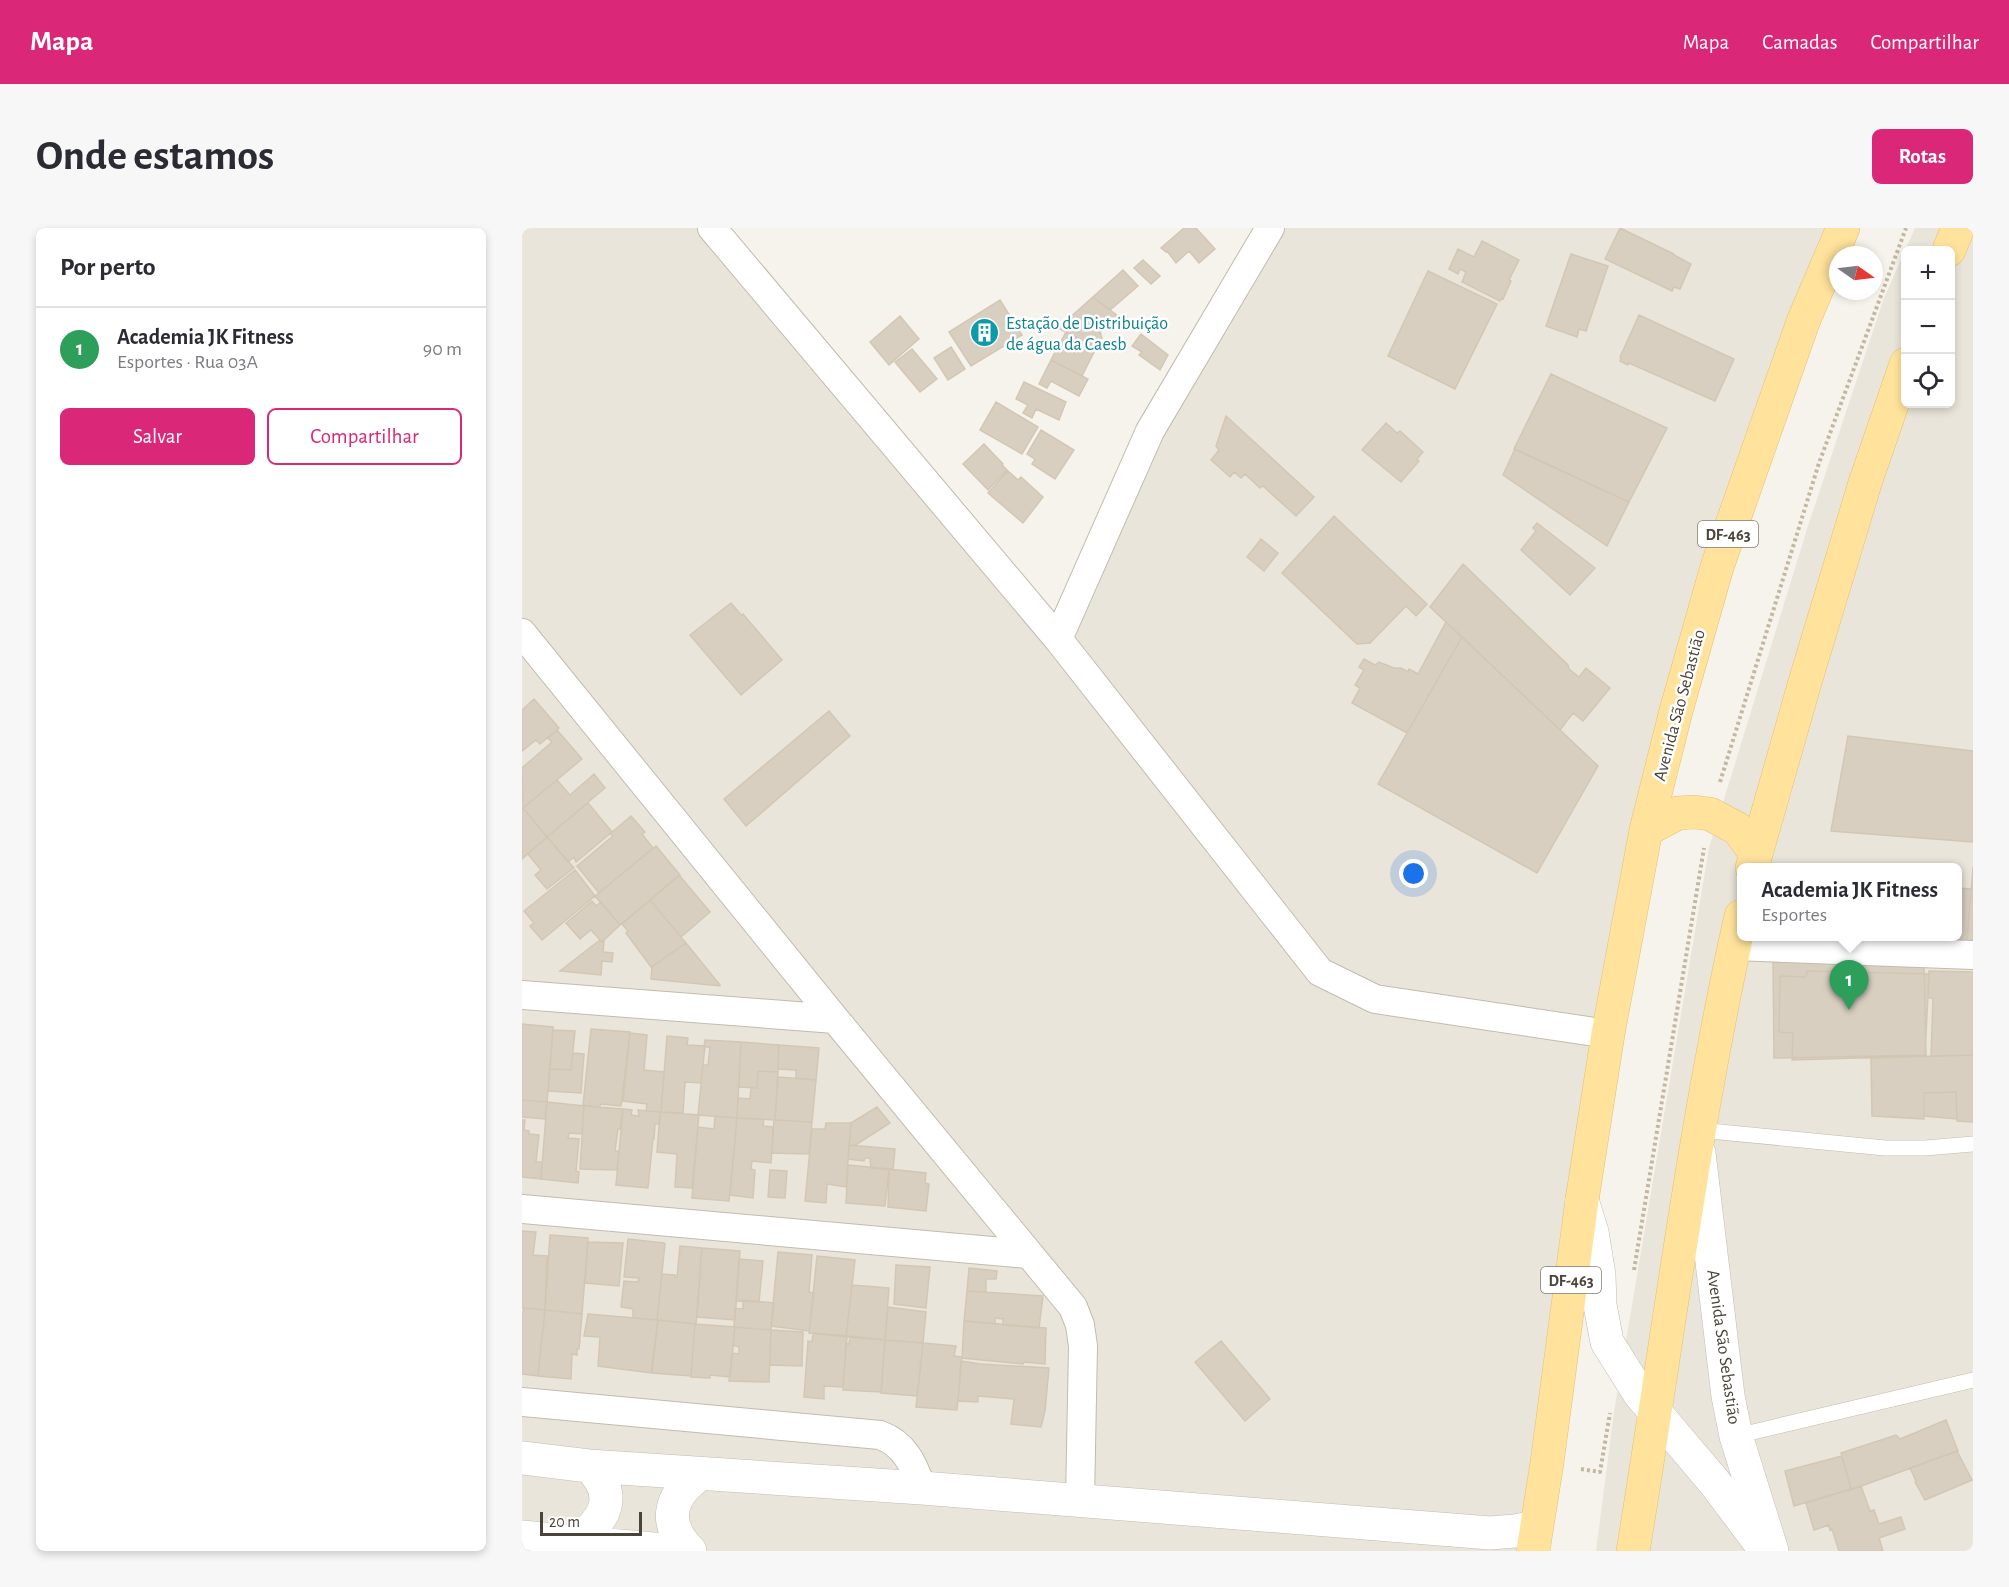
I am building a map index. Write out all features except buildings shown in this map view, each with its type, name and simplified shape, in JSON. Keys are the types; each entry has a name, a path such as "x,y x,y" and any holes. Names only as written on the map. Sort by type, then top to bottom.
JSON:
{"main road":[{"name":"Avenida São Sebastião","path":"1535,1539 1582,1200 1608,1034 1646,830 1676,711 1717,567 1803,322 1843,228"},
{"path":"1951,246 1958,228"},
{"path":"1754,860 1865,483 1901,376"},
{"path":"1646,830 1678,813 1710,814 1738,830 1754,860"},
{"name":"Avenida São Sebastião","path":"1633,1551 1698,1134 1737,936"}],"street":[{"path":"712,228 1058,639 1320,972 1375,999 1608,1034"},
{"path":"1058,639 1150,431 1270,228"},
{"path":"522,633 1072,1307 1080,1325 1083,1346 1080,1500"},
{"path":"1836,941 1973,955"},
{"path":"522,973 532,996 835,1019"},
{"name":"Avenida São Sebastião","path":"1698,1134 1728,1396 1736,1436 1772,1551"},
{"name":"Avenida São Sebastião","path":"1582,1200 1592,1232 1599,1275 1600,1305 1607,1342 1639,1393 1767,1551"},
{"path":"522,1209 1027,1254"},
{"path":"522,1402 880,1435 891,1439 901,1448 912,1462 922,1488"},
{"path":"522,1458 590,1466 922,1488 1490,1533 1515,1532 1535,1539"},
{"path":"576,1541 590,1531 599,1520 606,1502 606,1488 590,1466"},
{"path":"690,1551 679,1540 672,1525 672,1510 686,1484 700,1473"},
{"path":"522,1537 675,1551"}],"lane":[{"path":"1698,1134 1885,1148 1925,1149 1973,1144"},
{"path":"1736,1436 1973,1380"}],"path":[{"path":"1632,1281 1710,814 1819,463 1906,228"},
{"path":"1547,1463 1600,1472 1619,1363"}],"shaded area":[{"path":"522,228 712,228 1058,639 1270,228 1843,228 1837,246 1829,246 1829,268 1676,711 1533,1551 522,1551"},
{"path":"1915,228 1973,228 1973,1551 1596,1551 1614,1412 1709,848 1808,526 1884,298 1901,260 1901,408 1955,408 1955,246 1907,246"}],"place":[{"name":"Estação de Distribuição de água da Caesb","path":"985,333"},
{"name":"Academia JK Fitness","path":"1849,1010"}]}
